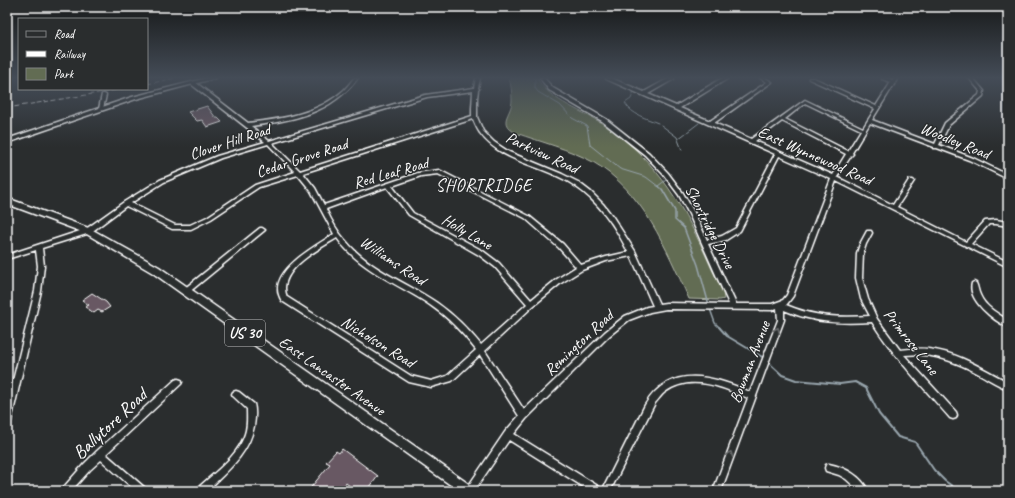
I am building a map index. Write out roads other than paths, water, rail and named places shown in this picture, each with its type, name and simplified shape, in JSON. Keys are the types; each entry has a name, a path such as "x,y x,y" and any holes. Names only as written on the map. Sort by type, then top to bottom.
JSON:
{"highway":[{"name":"East Lancaster Avenue","path":"7,201 88,231 156,270 469,491"}],"main road":[{"path":"7,141 128,101"}],"street":[{"path":"101,109 103,101"},
{"name":"Williams Road","path":"216,101 268,143 308,182 336,235 364,263 446,313 466,331 523,416"},
{"path":"246,125 277,122 300,116 332,101"},
{"name":"Clover Hill Road","path":"7,257 88,231 126,203 162,181 218,157 409,101"},
{"name":"Parkview Road","path":"475,101 475,117 481,133 499,148 562,175 578,183 590,193 618,225 633,253 657,307"},
{"name":"Shortridge Drive","path":"572,101 604,120 647,154 681,194 706,242 734,307"},
{"name":"East Wynnewood Road","path":"662,101 777,154 834,178 1008,265"},
{"path":"677,108 688,101"},
{"path":"711,123 742,101"},
{"path":"751,142 805,101"},
{"path":"805,101 864,130"},
{"path":"862,101 877,108"},
{"name":"Bowman Avenue","path":"716,491 781,320 780,305 790,296 834,178 881,101"},
{"path":"936,147 947,124 975,101"},
{"name":"Cedar Grove Road","path":"126,203 174,227 191,227 209,218 257,186 475,117"},
{"path":"782,119 850,154"},
{"name":"Woodley Road","path":"869,122 971,159 1008,177"},
{"path":"706,242 724,238 738,228 777,154"},
{"name":"Red Leaf Road","path":"322,208 430,172 439,172 448,175 527,217 560,246 580,268"},
{"path":"894,207 911,181"},
{"name":"Holly Lane","path":"388,185 411,214 481,252 497,265 531,304"},
{"path":"967,245 987,222 1008,224"},
{"path":"186,292 262,230"},
{"name":"Primrose Lane","path":"869,233 861,249 858,264 860,288 874,319 899,354 953,415"},
{"name":"Nicholson Road","path":"336,235 307,254 287,273 281,281 280,288 284,299 409,379 421,383 431,384 449,379 531,304 559,281 580,268 606,259 633,253"},
{"path":"7,421 38,291 41,266 39,247"},
{"path":"974,285 976,296 983,305 1008,324"},
{"name":"Remington Road","path":"469,491 523,416 616,325 636,314 657,307 702,305 764,308 780,305"},
{"path":"780,305 800,314 821,320 839,321 874,319"},
{"path":"899,354 918,351 946,355 960,360 1008,386"},
{"path":"606,491 652,402 668,386 684,380 702,379 715,382 751,396"},
{"name":"Ballytore Road","path":"66,491 86,467 178,382"},
{"path":"202,491 244,447 250,434 253,421 251,407 236,394"},
{"path":"508,435 598,491"},
{"path":"100,454 142,491"},
{"path":"828,468 839,470 849,475 864,491"}],"waterway":[{"path":"554,101 560,105 572,118 587,126 590,145 620,169 646,177 662,189"},
{"path":"628,101 625,103 631,110 640,116 658,123"},
{"path":"678,139 699,123"},
{"path":"661,125 677,137 682,150"},
{"path":"658,186 666,180"},
{"path":"662,189 675,211 675,220 684,228 698,265 709,305"},
{"path":"710,309 715,323 719,327"},
{"path":"719,327 727,336 764,358"},
{"path":"768,362 782,375 796,380 840,384 855,382 866,388 879,414 898,437 915,442 934,470 945,481 959,491"}],"railway":[{"path":"7,108 48,101"}],"district":[{"name":"SHORTRIDGE","path":"484,185"}]}
